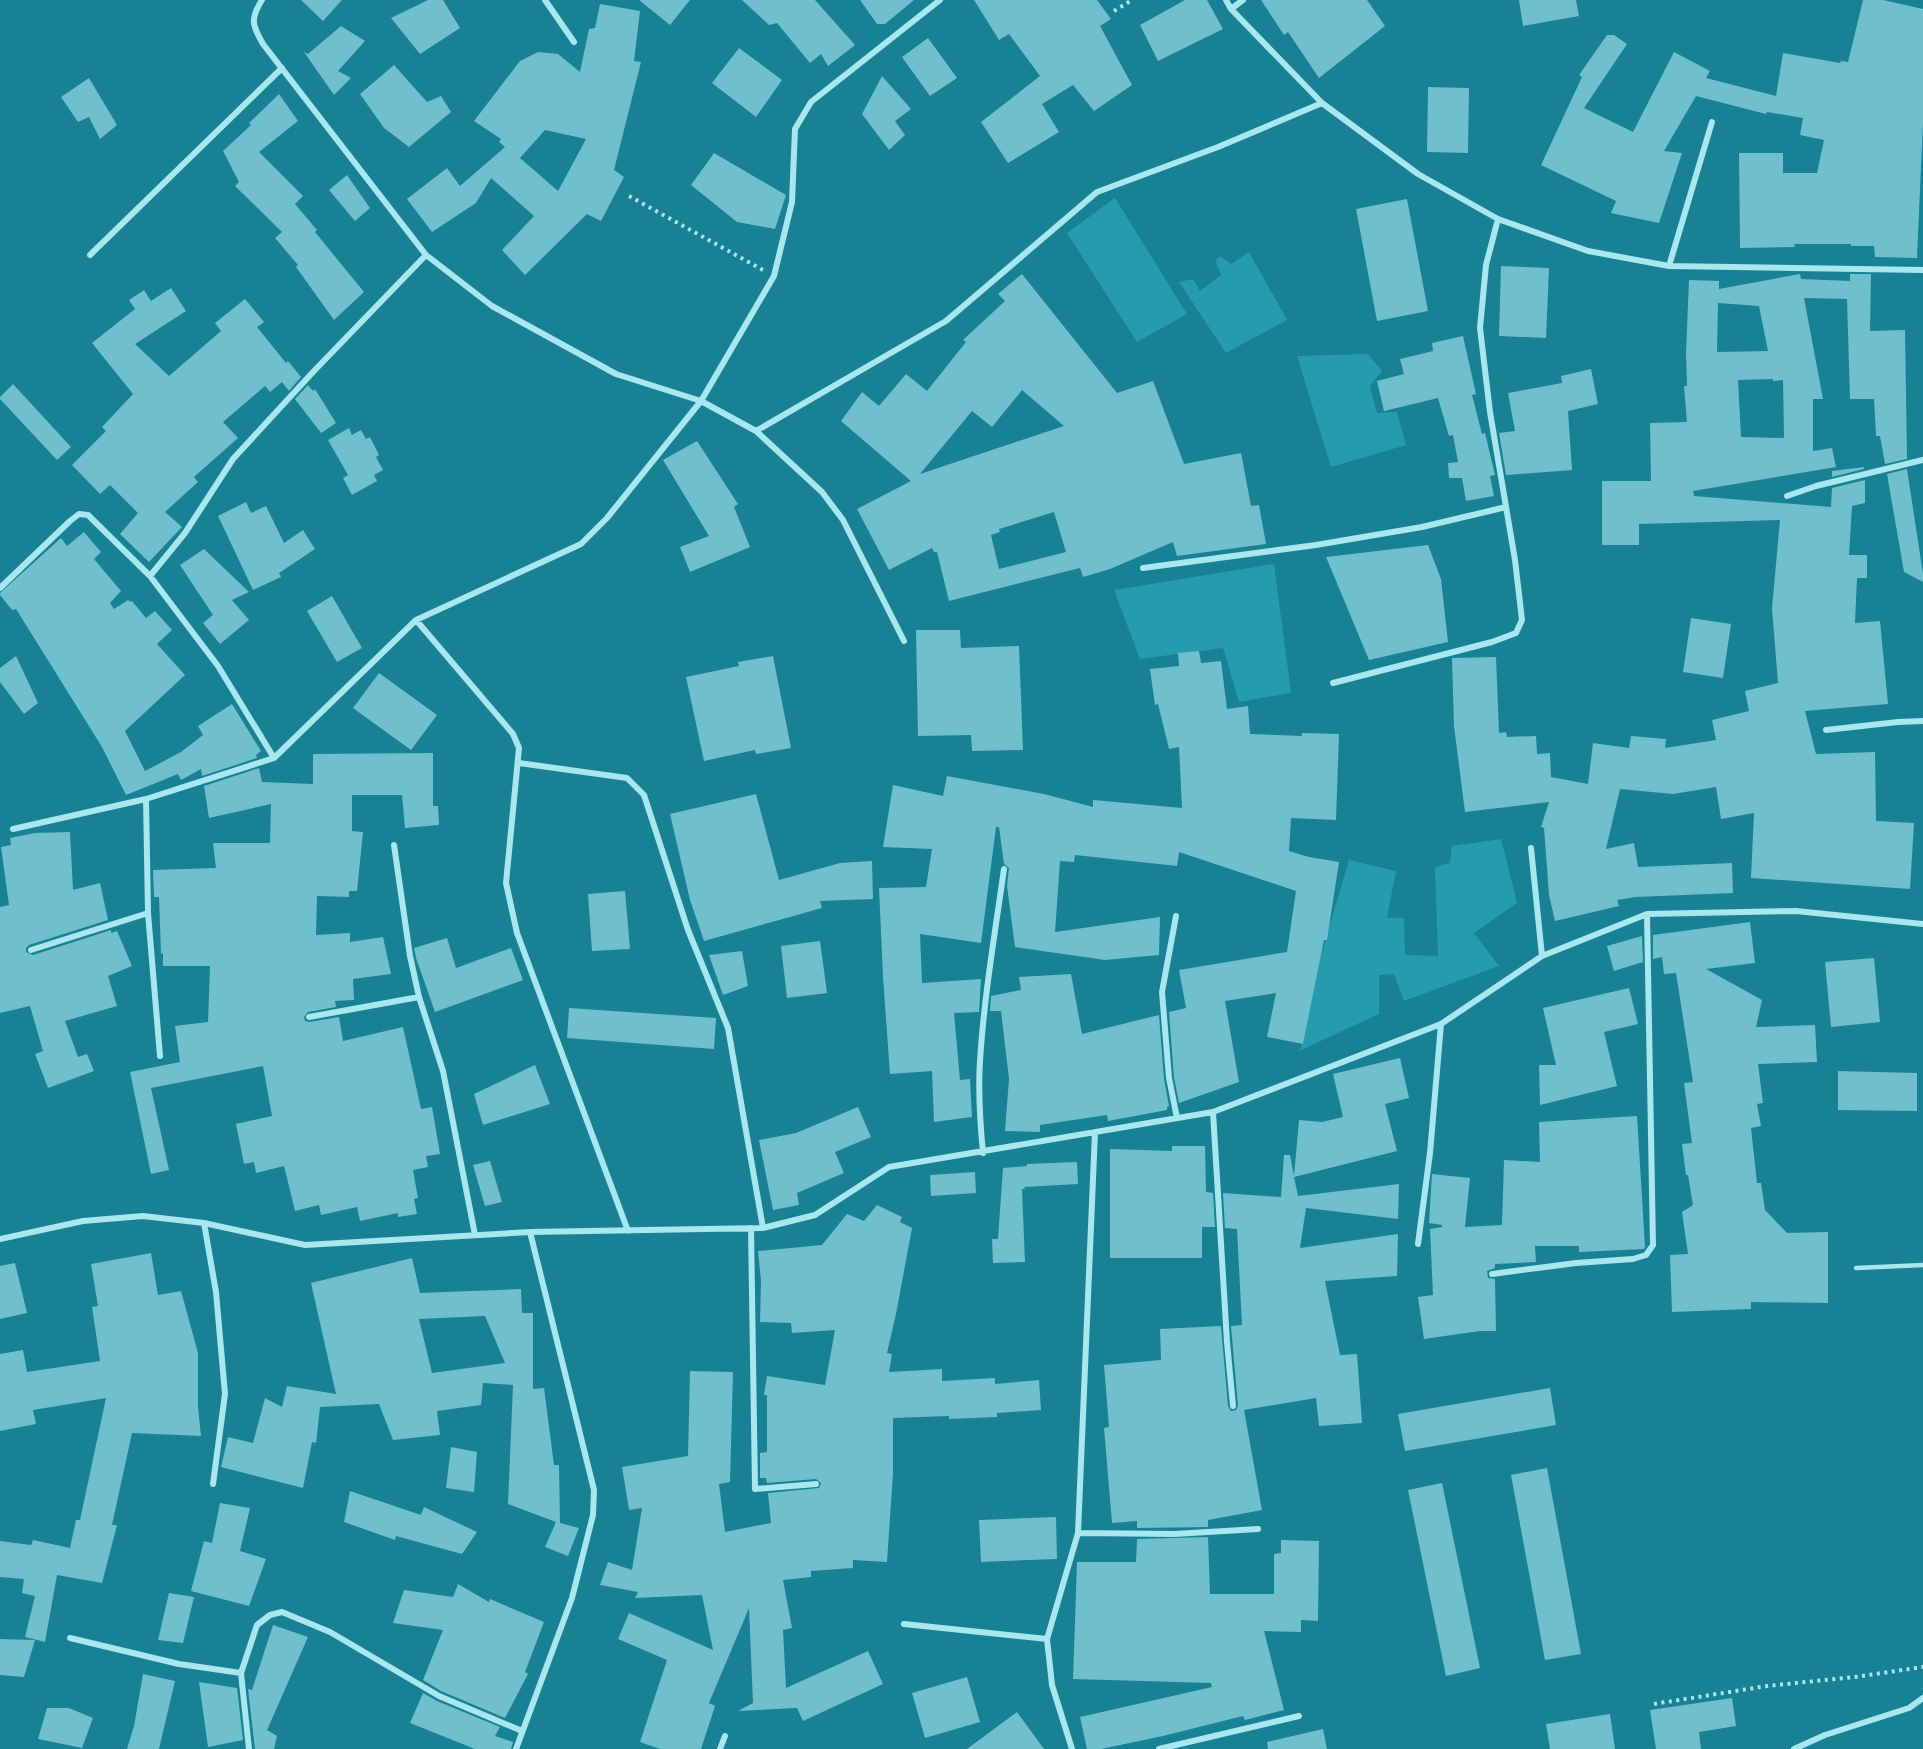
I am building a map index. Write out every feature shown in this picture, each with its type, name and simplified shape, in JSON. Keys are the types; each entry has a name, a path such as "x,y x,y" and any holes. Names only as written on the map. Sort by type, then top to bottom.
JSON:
{"street":[{"path":"262,0 253,17 253,28 426,255 492,306 616,374 701,401 756,431 822,492 843,520 904,641"},
{"path":"545,0 574,42"},
{"path":"13,829 146,799 274,758 416,620 581,543 607,518 701,401 774,276 792,202 795,129 811,102 940,0"},
{"path":"1226,0 1231,9 1322,103 1418,174 1498,219 1588,251 1669,266 1923,270"},
{"path":"1231,9 1243,0"},
{"path":"90,255 282,68"},
{"path":"756,431 946,321 1097,192 1218,147 1322,103"},
{"path":"1669,266 1712,122"},
{"path":"1333,683 1492,642 1516,633 1522,620 1515,560 1490,412 1480,328 1486,265 1498,219"},
{"path":"150,576 185,534 233,459 426,255"},
{"path":"1787,496 1816,486 1923,460"},
{"path":"1143,568 1328,543 1422,527 1506,507"},
{"path":"0,588 79,514 88,515 150,576 218,666 274,758"},
{"path":"416,620 513,734 519,747 506,883 517,933 628,1231"},
{"path":"1826,730 1923,721"},
{"path":"519,764 627,778 644,795 688,930 728,1029 763,1228"},
{"path":"146,799 148,913 160,1056"},
{"path":"394,845 410,956 419,997 443,1071 474,1235"},
{"path":"1531,848 1542,956"},
{"path":"983,1153 980,1117 980,1061 989,974 1004,869"},
{"path":"0,1239 83,1221 133,1216 204,1223 305,1245 530,1232 763,1228 815,1215 889,1167 983,1153 1213,1112 1442,1024 1542,956 1647,914 1796,910 1923,924"},
{"path":"32,950 148,913"},
{"path":"1492,1274 1576,1263 1633,1259 1646,1255 1653,1245 1647,914"},
{"path":"1176,916 1162,992 1169,1078 1177,1118"},
{"path":"309,1017 419,997"},
{"path":"1418,1244 1430,1153 1442,1024"},
{"path":"1213,1112 1233,1406"},
{"path":"1072,1749 1052,1685 1047,1639 1078,1533 1095,1132"},
{"path":"204,1223 216,1292 225,1394 213,1484"},
{"path":"751,1228 755,1489 816,1484"},
{"path":"516,1749 572,1598 593,1515 594,1490 530,1232"},
{"path":"1078,1533 1174,1534 1258,1529"},
{"path":"249,1749 241,1673 257,1625 270,1614 282,1612 330,1632 439,1696 522,1731"},
{"path":"904,1624 1047,1639"},
{"path":"70,1638 179,1664 241,1673"},
{"path":"1794,1749 1825,1735 1909,1708 1923,1698"},
{"path":"1159,1749 1299,1716"},
{"path":"720,1749 725,1736"}],"lane":[{"path":"1856,1268 1923,1264"}],"path":[{"path":"1114,11 1132,0"},
{"path":"629,196 774,276"},
{"path":"1654,1704 1767,1686 1923,1667"}],"shaded area":[{"path":"1115,198 1187,314 1137,342 1067,233"},
{"path":"1249,252 1287,320 1226,353 1179,282 1193,279 1200,291 1221,275 1215,261 1220,256 1231,264"},
{"path":"1368,354 1382,371 1370,386 1377,413 1397,412 1406,445 1331,467 1297,356"},
{"path":"1274,564 1291,693 1239,702 1223,648 1140,659 1114,590"},
{"path":"1501,839 1517,903 1474,933 1499,966 1404,1001 1394,974 1379,975 1379,1014 1299,1051 1303,1044 1320,959 1349,860 1396,871 1387,918 1404,918 1405,955 1438,956 1435,867 1450,863 1452,846"}],"building":[{"path":"301,0 342,0 323,21"},
{"path":"428,0 443,0 460,28 420,54 391,18"},
{"path":"639,0 690,0 670,25"},
{"path":"742,0 815,0 855,45 828,66 821,54 810,63 777,23 769,25"},
{"path":"860,0 914,0 885,24 877,24"},
{"path":"974,0 1097,0 1111,19 1100,26 1132,85 1094,111 1073,85 1042,104 1059,132 1008,163 981,122 1040,76 1009,34 999,40"},
{"path":"1185,0 1207,0 1223,29 1158,61 1140,25"},
{"path":"1261,0 1367,0 1385,26 1319,78 1288,32 1284,35"},
{"path":"1519,0 1576,0 1579,16 1523,26"},
{"path":"1863,0 1883,0 1923,9 1923,122 1917,258 1875,257 1874,246 1851,246 1851,244 1794,244 1795,247 1740,248 1739,153 1783,153 1783,173 1817,173 1824,140 1800,135 1803,118 1767,112 1766,114 1696,96 1664,151 1682,153 1659,223 1611,213 1616,201 1541,165 1582,77 1579,75 1607,35 1614,35 1627,44 1584,108 1633,132 1674,52 1710,71 1706,78 1776,96 1783,53 1840,63 1841,61 1848,62"},
{"path":"600,4 640,11 634,61 641,62 614,170 624,177 601,221 587,214 525,275 502,250 534,216 491,178 476,203 432,232 407,199 447,168 460,186 505,147 499,142 501,139 474,121 520,61 538,52 558,54 580,72 589,29 595,28","holes":["545,130 586,139 558,191 520,158"]},
{"path":"341,26 365,41 338,71 351,78 334,95 304,52 308,54"},
{"path":"928,38 957,78 930,96 902,57"},
{"path":"739,48 782,80 756,117 712,83"},
{"path":"394,65 427,102 441,96 451,112 409,147 384,128 360,94"},
{"path":"882,76 911,109 895,121 905,135 889,150 862,114"},
{"path":"89,78 117,125 100,139 89,117 78,122 61,97"},
{"path":"1428,87 1469,88 1468,153 1427,152"},
{"path":"279,94 298,121 259,152 303,196 295,204 364,292 334,320 296,267 298,265 275,238 282,232 235,186 239,182 223,151"},
{"path":"714,153 786,195 775,229 737,222 691,185"},
{"path":"347,175 370,208 355,221 329,190"},
{"path":"1407,199 1428,311 1377,321 1356,209"},
{"path":"1501,266 1549,268 1546,338 1499,336"},
{"path":"1022,274 1117,393 1153,381 1184,464 1241,453 1251,506 1259,505 1266,544 1177,556 1173,542 1110,569 1083,577 1080,568 949,601 937,552 934,552 932,548 889,570 857,509 911,481 841,421 862,392 879,406 906,374 927,391 966,342 963,340 1005,301 998,294","holes":["1022,390 1064,426 920,474 972,411 992,427","1054,512 1066,552 999,569 991,535 1000,532 999,529"]},
{"path":"1800,274 1801,279 1850,281 1850,274 1871,274 1870,331 1905,330 1907,459 1885,464 1880,436 1876,436 1874,399 1850,399 1847,299 1804,298 1823,399 1813,399 1813,451 1832,448 1836,467 1693,491 1694,496 1831,507 1832,488 1865,480 1865,503 1852,506 1849,555 1867,555 1867,578 1857,578 1855,623 1880,621 1888,704 1805,711 1816,754 1875,752 1876,821 1914,823 1910,889 1751,878 1754,813 1721,819 1716,787 1673,794 1620,789 1606,849 1634,843 1638,867 1732,863 1733,893 1636,897 1617,900 1619,906 1555,921 1549,895 1544,828 1541,827 1549,802 1465,812 1454,726 1452,658 1496,657 1499,733 1506,732 1507,737 1536,736 1537,754 1550,753 1551,777 1588,784 1593,743 1629,748 1631,736 1666,739 1665,748 1716,740 1712,720 1749,711 1745,691 1778,683 1772,608 1780,520 1639,524 1639,545 1602,545 1602,481 1651,481 1650,423 1687,422 1684,386 1687,386 1689,280 1719,281 1719,289","holes":["1718,303 1759,306 1768,351 1717,352","1773,379 1773,381 1783,380 1784,438 1741,437 1738,380"]},
{"path":"171,288 186,311 135,344 169,376 221,331 215,323 245,299 264,322 257,327 286,363 288,361 301,377 289,391 282,382 270,392 265,386 223,422 238,438 194,477 198,482 165,512 182,527 149,562 120,534 138,513 110,485 100,494 72,465 106,431 102,427 133,394 92,343 135,309 129,300 144,290 151,301"},
{"path":"1463,336 1476,394 1472,395 1482,434 1485,433 1495,475 1490,476 1494,496 1466,501 1462,478 1449,478 1448,463 1458,462 1453,435 1449,436 1438,398 1384,411 1377,381 1404,374 1400,359 1433,351 1432,343"},
{"path":"1591,369 1598,404 1568,411 1572,470 1506,475 1499,433 1515,431 1508,393 1562,383 1561,376"},
{"path":"13,384 71,447 57,460 0,399"},
{"path":"308,385 313,391 315,389 336,423 321,433 295,399"},
{"path":"349,428 352,435 361,430 366,439 370,437 383,470 374,475 377,481 352,495 343,478 348,475 328,440"},
{"path":"697,441 738,504 734,507 750,547 690,572 680,547 709,536 663,460"},
{"path":"1864,467 1864,469 1832,477 1832,471"},
{"path":"1907,469 1923,582 1904,572 1887,474"},
{"path":"246,502 251,513 266,506 284,543 303,530 315,549 279,573 281,577 253,590 218,516"},
{"path":"84,532 101,552 94,559 121,591 110,603 114,609 128,600 132,601 146,618 155,611 172,630 157,644 185,675 125,731 145,771 181,752 203,735 198,726 232,704 261,751 256,755 257,758 202,776 201,769 181,780 178,774 126,795 102,747 16,609 12,610 0,595 61,538 67,546"},
{"path":"1428,545 1441,579 1448,642 1369,660 1326,557"},
{"path":"204,549 249,592 232,600 249,620 220,644 203,623 213,615 180,565"},
{"path":"332,596 362,648 337,662 307,611"},
{"path":"1691,618 1731,624 1723,678 1683,672"},
{"path":"916,630 960,630 961,648 1019,646 1023,750 972,751 971,735 918,736"},
{"path":"1199,651 1201,663 1221,661 1227,709 1248,706 1250,734 1302,736 1302,733 1339,734 1336,820 1291,818 1289,851 1339,862 1327,940 1324,940 1303,1044 1267,1037 1276,993 1225,1001 1239,1082 1179,1103 1174,1077 1169,1012 1186,1008 1179,970 1287,952 1296,891 1179,852 1177,866 1075,855 1074,862 1060,861 1055,932 1160,917 1159,955 1105,960 1015,947 1007,886 1009,868 1004,864 999,827 996,827 981,943 920,934 922,983 981,979 979,1012 954,1013 960,1080 970,1079 972,1117 934,1122 932,1071 890,1074 879,888 926,887 932,849 883,847 893,785 943,796 947,776 1044,794 1093,807 1093,800 1182,808 1179,747 1169,749 1158,704 1155,705 1150,669 1179,666 1178,653"},
{"path":"16,656 38,703 24,714 0,682 0,668"},
{"path":"773,656 791,748 756,754 755,750 704,761 686,677 739,666 738,662"},
{"path":"379,673 437,715 411,750 353,708"},
{"path":"433,753 433,806 438,806 439,825 405,828 402,795 352,795 352,831 363,832 357,891 349,891 349,897 317,896 316,935 350,933 350,942 383,937 391,974 353,979 354,1000 335,1001 336,1007 308,1012 304,1017 305,1021 309,1022 339,1017 343,1041 403,1027 421,1109 432,1107 440,1154 426,1156 428,1167 413,1170 418,1198 414,1199 417,1214 398,1217 398,1213 360,1221 357,1207 321,1215 319,1205 295,1211 284,1166 256,1173 254,1162 244,1164 236,1124 272,1116 263,1066 151,1088 169,1170 151,1174 130,1072 180,1062 175,1026 208,1022 210,966 163,966 159,897 154,897 153,870 216,868 213,843 270,843 271,804 209,818 204,786 259,768 262,782 313,784 313,754"},
{"path":"756,794 779,880 840,863 872,861 873,899 820,901 822,908 704,941 690,900 670,814"},
{"path":"70,832 73,890 100,883 108,920 29,945 26,952 33,955 111,930 111,933 117,931 132,966 108,976 117,1006 65,1021 78,1057 87,1054 94,1071 48,1088 35,1054 43,1051 30,1006 0,1013 0,907 9,905 1,847 11,845 10,838 35,833"},
{"path":"625,891 630,949 592,951 588,894"},
{"path":"1750,922 1755,963 1706,969 1762,1000 1756,1027 1815,1025 1817,1062 1758,1064 1763,1103 1757,1104 1761,1126 1751,1128 1757,1183 1761,1183 1765,1210 1787,1233 1828,1232 1828,1303 1751,1302 1751,1309 1672,1312 1670,1255 1688,1254 1682,1212 1693,1205 1682,1144 1692,1143 1684,1083 1693,1082 1676,973 1664,974 1662,957 1653,959 1653,935"},
{"path":"1642,936 1643,962 1614,971 1607,946"},
{"path":"447,938 456,968 511,948 523,980 435,1012 414,948"},
{"path":"820,941 827,993 787,998 781,946"},
{"path":"742,951 748,986 723,995 709,955"},
{"path":"1874,958 1880,1022 1831,1027 1825,962"},
{"path":"1071,974 1082,1034 1159,1015 1164,1079 1169,1106 1167,1110 1108,1121 1107,1115 1040,1125 1040,1132 1005,1131 1009,1079 1001,1011 990,1011 991,996 1021,990 1019,977"},
{"path":"1629,988 1638,1024 1604,1032 1617,1086 1540,1105 1539,1065 1556,1065 1543,1008"},
{"path":"569,1008 716,1018 714,1049 567,1038"},
{"path":"1400,1058 1409,1098 1385,1104 1397,1151 1294,1177 1298,1196 1399,1184 1398,1219 1306,1208 1300,1248 1398,1234 1397,1276 1325,1281 1340,1355 1357,1354 1362,1423 1319,1426 1316,1398 1244,1410 1262,1510 1208,1520 1208,1527 1137,1528 1137,1521 1112,1523 1104,1428 1109,1427 1104,1365 1161,1360 1160,1329 1221,1326 1228,1406 1231,1411 1236,1410 1238,1406 1231,1326 1242,1325 1237,1229 1225,1228 1223,1193 1281,1197 1284,1155 1290,1155 1294,1176 1299,1120 1322,1122 1343,1117 1333,1074"},
{"path":"535,1065 550,1104 483,1125 474,1094"},
{"path":"1838,1071 1917,1073 1917,1111 1838,1110"},
{"path":"858,1107 871,1137 835,1152 844,1173 797,1193 799,1205 773,1210 759,1140 796,1133"},
{"path":"1637,1116 1644,1249 1579,1252 1579,1246 1535,1246 1536,1262 1495,1264 1495,1268 1487,1271 1488,1278 1495,1279 1496,1331 1424,1339 1418,1297 1433,1295 1430,1229 1442,1227 1442,1225 1429,1223 1432,1174 1470,1178 1465,1227 1502,1225 1504,1160 1540,1162 1539,1122"},
{"path":"1172,1146 1205,1146 1206,1192 1213,1193 1215,1227 1202,1227 1202,1258 1110,1258 1110,1149 1172,1151"},
{"path":"490,1161 502,1202 485,1206 473,1165"},
{"path":"1077,1162 1078,1184 1024,1187 1025,1189 1022,1189 1025,1262 993,1263 992,1239 998,1239 1003,1168 1027,1166 1027,1164"},
{"path":"975,1172 976,1193 931,1196 930,1175"},
{"path":"877,1205 902,1217 900,1222 912,1228 887,1353 892,1354 889,1372 942,1369 942,1381 995,1378 995,1384 1039,1380 1041,1410 997,1413 997,1417 893,1418 893,1473 887,1562 853,1560 853,1568 811,1571 811,1577 783,1580 792,1628 783,1630 786,1688 868,1651 883,1684 803,1721 797,1708 738,1711 753,1703 749,1608 709,1703 715,1706 701,1749 660,1749 640,1742 667,1660 618,1639 629,1613 713,1650 702,1595 635,1598 638,1592 600,1585 608,1562 632,1570 642,1508 629,1510 622,1467 688,1456 690,1371 733,1372 730,1482 719,1484 725,1532 771,1523 768,1493 819,1488 821,1483 816,1479 767,1483 766,1478 760,1478 760,1453 767,1452 767,1395 764,1395 767,1376 825,1385 835,1330 792,1333 791,1323 760,1322 761,1281 758,1251 822,1245 847,1214 864,1221"},
{"path":"151,1253 158,1295 181,1291 198,1353 198,1407 201,1436 132,1433 112,1525 117,1525 102,1583 57,1575 45,1642 25,1637 35,1596 22,1593 24,1579 0,1577 0,1541 31,1545 33,1540 70,1548 76,1520 80,1520 106,1398 33,1410 36,1424 0,1431 0,1354 23,1350 27,1372 100,1361 92,1307 98,1306 91,1264"},
{"path":"412,1258 420,1293 521,1289 522,1313 533,1313 533,1389 544,1388 554,1465 559,1465 560,1523 579,1528 568,1556 545,1547 556,1522 508,1504 513,1385 483,1383 481,1405 437,1411 440,1435 393,1440 379,1404 320,1407 316,1443 312,1442 303,1488 221,1467 228,1437 253,1443 265,1398 282,1407 287,1386 336,1394 311,1283","holes":["485,1316 505,1363 432,1373 419,1319"]},
{"path":"15,1263 27,1313 0,1319 0,1266"},
{"path":"1550,1388 1556,1425 1405,1451 1398,1414"},
{"path":"451,1447 477,1452 474,1492 446,1488"},
{"path":"1547,1468 1581,1654 1545,1660 1511,1475"},
{"path":"1442,1483 1480,1668 1446,1676 1408,1490"},
{"path":"350,1491 421,1515 424,1507 477,1532 462,1554 396,1536 395,1540 344,1522"},
{"path":"220,1503 250,1508 240,1551 266,1559 249,1606 191,1591 204,1541 212,1543"},
{"path":"1056,1517 1057,1559 981,1562 979,1520"},
{"path":"1208,1537 1210,1594 1274,1594 1274,1554 1281,1553 1281,1540 1319,1541 1318,1621 1301,1620 1301,1632 1264,1631 1284,1710 1245,1720 1243,1716 1101,1749 1087,1749 1080,1717 1212,1687 1211,1683 1073,1679 1077,1562 1136,1562 1137,1539"},
{"path":"458,1584 489,1602 490,1599 544,1622 525,1672 528,1674 505,1718 441,1691 423,1680 443,1630 393,1623 404,1590 453,1597"},
{"path":"169,1593 194,1597 183,1643 158,1640"},
{"path":"273,1625 308,1637 267,1730 277,1736 274,1749 255,1749 248,1689 252,1690"},
{"path":"0,1639 35,1640 24,1677 0,1675"},
{"path":"143,1674 175,1681 159,1749 127,1749 134,1726"},
{"path":"967,1677 980,1722 925,1738 912,1693"},
{"path":"199,1682 237,1688 243,1740 208,1747"},
{"path":"423,1693 500,1727 495,1736 513,1742 511,1749 475,1749 410,1723"},
{"path":"1732,1698 1736,1726 1699,1732 1701,1749 1656,1749 1650,1710"},
{"path":"47,1708 69,1708 93,1718 82,1748 38,1739"},
{"path":"1017,1712 1044,1749 967,1749"},
{"path":"1610,1714 1615,1749 1550,1749 1546,1724"},
{"path":"1323,1729 1327,1749 1268,1749 1267,1742"}]}
